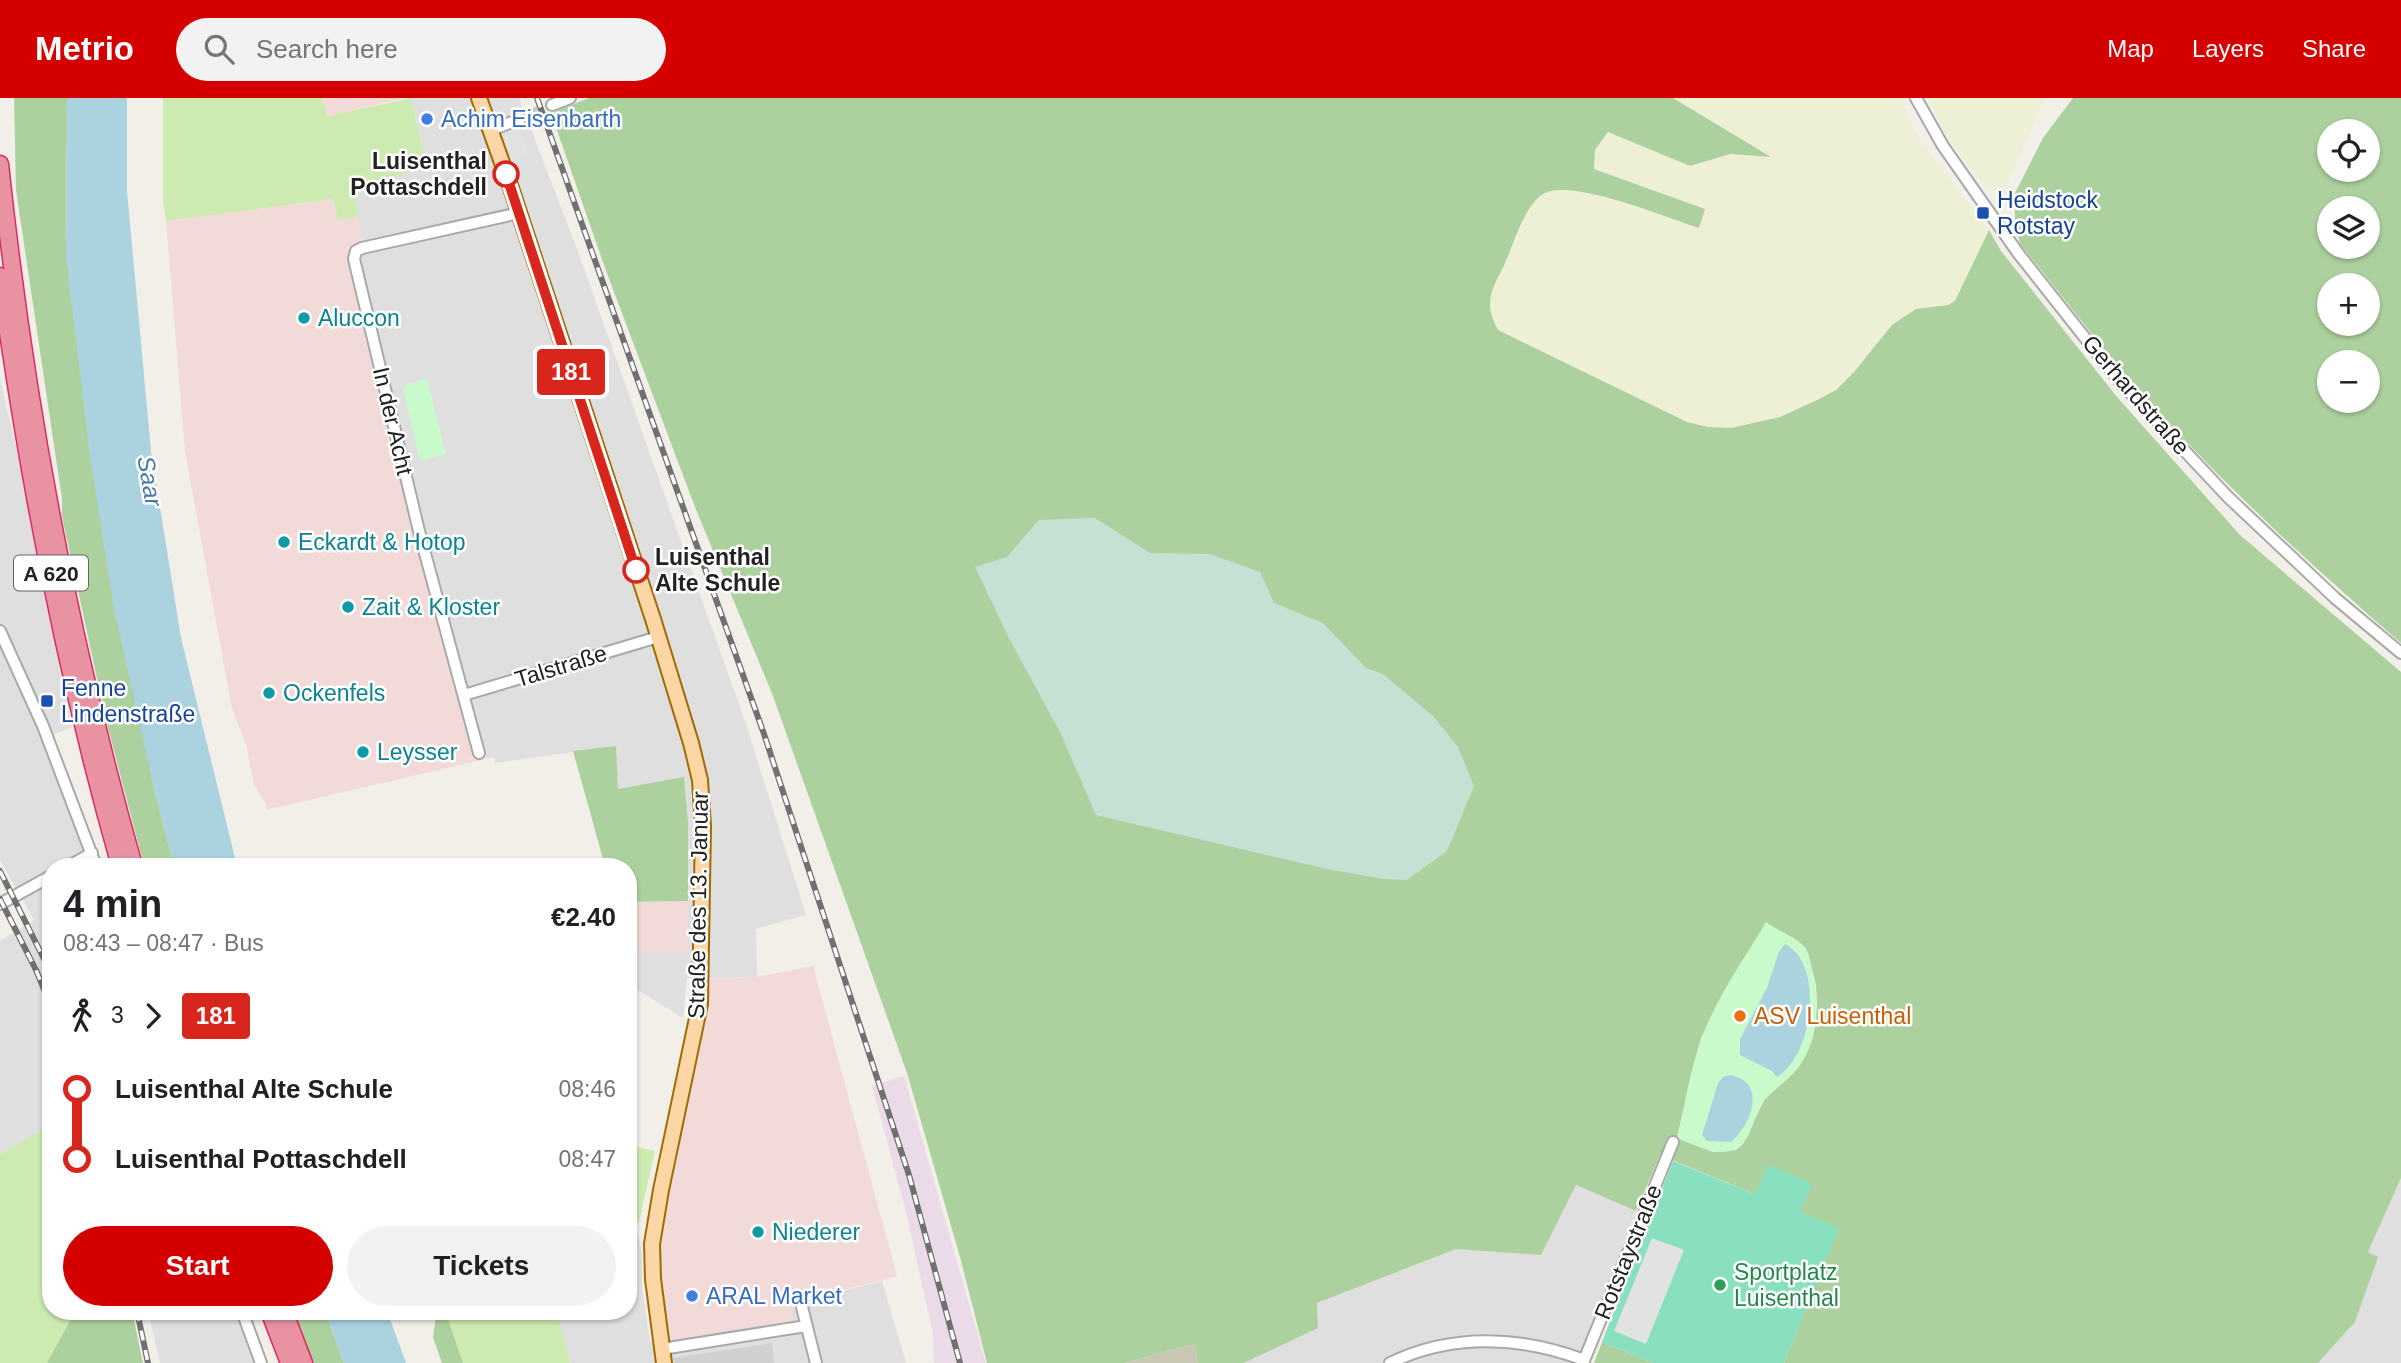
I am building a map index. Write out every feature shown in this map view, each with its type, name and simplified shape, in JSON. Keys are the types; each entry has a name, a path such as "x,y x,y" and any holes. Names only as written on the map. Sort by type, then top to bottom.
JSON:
{"highway":[{"name":"A 620","path":"0,164 22,332 53,515 101,738 132,858"},
{"name":"A 620","path":"0,276 26,449 47,556 90,754 118,858"},
{"path":"272,1320 289,1363"},
{"path":"287,1320 304,1363"}],"main road":[{"name":"Straße des 13. Januar","path":"479,98 658,636 700,780 703,826 700,1004 652,1244 653,1279 663,1356"}],"street":[{"path":"552,106 570,98"},
{"name":"Gerhardstraße","path":"1916,98 1943,146 2018,253 2120,382 2228,497 2335,598 2401,653"},
{"path":"491,130 520,119"},
{"name":"In der Acht","path":"479,753 419,531 354,259 356,251 362,247 519,214"},
{"path":"0,631 43,726 94,858"},
{"name":"Talstraße","path":"464,695 658,636"},
{"path":"83,858 92,853"},
{"path":"0,904 42,881"},
{"name":"Rotstaystraße","path":"1583,1362 1673,1142"},
{"path":"802,1307 816,1363"},
{"path":"245,1320 261,1363"},
{"path":"663,1356 806,1326"},
{"path":"1390,1363 1426,1349 1475,1341 1514,1342 1555,1350 1583,1362"}],"shaded area":[{"path":"322,98 405,98 327,116"},
{"path":"411,98 519,98 577,249 745,721 806,915 756,929 757,977 687,978 683,1018 637,990 637,953 688,953 688,821 684,778 618,789 615,746 495,763 494,757 486,759 444,602 360,261 364,253 351,186 427,168"},
{"path":"1673,98 1901,98 1918,137 1989,230 1955,301 1948,305 1916,309 1892,325 1836,390 1780,417 1730,428 1687,423 1498,330 1490,316 1489,299 1530,206 1544,193 1560,189 1588,192 1699,228 1705,209 1594,169 1595,150 1608,132 1690,166 1730,154 1769,156"},
{"path":"1929,98 2045,98 2008,183 1997,193 1987,190 1945,135"},
{"path":"518,125 529,154 511,160 504,138 507,130"},
{"path":"333,199 338,221 358,216 366,252 360,261 444,602 486,759 266,810 266,804 254,784 246,745 232,709 185,451 166,221"},
{"path":"0,379 23,477 72,727 42,739 89,858 42,858 42,1130 0,1154 0,941 34,920 0,860"},
{"path":"1095,518 1150,553 1210,554 1260,572 1274,603 1323,623 1366,668 1383,674 1433,716 1458,747 1474,786 1447,851 1407,880 1384,879 1327,869 1096,815 1061,734 1010,640 975,567 1007,557 1039,520"},
{"path":"688,901 688,953 637,953 637,902"},
{"path":"813,966 897,1276 790,1304 793,1320 667,1340 658,1249 662,1215 703,1022 707,978 757,977"},
{"path":"904,1076 986,1363 934,1363 933,1334 906,1212 872,1086"},
{"path":"2401,1178 2401,1363 2318,1363 2355,1322 2377,1258 2367,1253"},
{"path":"1576,1185 1636,1211 1578,1363 1244,1363 1318,1328 1317,1303 1456,1249 1541,1254"},
{"path":"637,1234 642,1255 642,1287 650,1342 792,1320 789,1305 882,1281 906,1363 570,1363 559,1320 637,1320"},
{"name":"Sportplatz Luisenthal","path":"1652,1238 1684,1250 1646,1344 1614,1331"},
{"path":"150,1320 238,1320 254,1363 160,1363"},
{"path":"772,1343 774,1363 674,1363 674,1358"},
{"path":"1194,1344 1198,1363 1125,1363"}],"green space":[{"path":"14,98 67,98 66,256 152,779 172,858 142,858 105,716 62,516 62,499 16,190"},
{"path":"163,98 322,98 327,116 411,98 427,168 352,186 358,216 338,221 333,199 166,221 163,199"},
{"path":"589,98 1673,98 1771,157 1730,154 1690,166 1608,132 1595,150 1594,169 1705,209 1699,228 1598,195 1559,190 1545,193 1532,205 1521,223 1490,302 1498,330 1687,422 1708,427 1731,428 1780,417 1836,390 1892,325 1916,309 1948,305 1955,301 1989,230 2001,251 2117,397 2240,535 2401,672 2401,1178 2368,1252 2378,1257 2355,1322 2318,1363 1784,1363 1838,1228 1660,1155 1636,1211 1576,1185 1541,1255 1456,1249 1317,1303 1318,1328 1244,1363 1198,1363 1194,1344 1125,1363 987,1363 960,1257 907,1073 773,696 695,507 605,268 551,113","holes":["1766,923 1803,946 1808,953 1816,985 1817,1004 1812,1040 1788,1078 1764,1100 1743,1144 1736,1150 1713,1152 1677,1138 1701,1038"]},
{"path":"2073,98 2401,98 2401,643 2295,549 2227,483 2116,363 2020,244 2015,222 2015,193 2043,138"},
{"path":"427,379 446,454 420,461 403,389 407,384"},
{"path":"616,746 618,789 684,777 688,821 688,901 637,902 637,858 603,858 573,751"},
{"path":"1766,922 1799,942 1807,952 1817,1004 1811,1044 1798,1068 1763,1101 1745,1142 1726,1152 1712,1151 1677,1138 1691,1074 1702,1037 1715,1007"},
{"path":"42,1130 42,1320 70,1320 47,1363 0,1363 0,1154"},
{"path":"637,1147 655,1151 637,1223"},
{"name":"Sportplatz Luisenthal","path":"1673,1161 1755,1194 1768,1165 1812,1183 1800,1212 1839,1228 1784,1363 1653,1363 1602,1342"},
{"path":"70,1320 134,1320 143,1363 47,1363"},
{"path":"297,1320 328,1320 344,1363 312,1363"},
{"path":"436,1320 448,1320 463,1363 442,1363 433,1337"},
{"path":"448,1320 559,1320 570,1363 463,1363"},
{"path":"1602,1342 1653,1363 1594,1363"}],"water":[{"name":"Saar","path":"67,98 127,98 127,191 151,451 181,638 235,858 172,858 114,609 89,449 66,256"},
{"path":"1785,944 1798,955 1806,970 1810,1010 1799,1050 1789,1066 1777,1077 1772,1071 1740,1055 1740,1039 1767,988 1779,952"},
{"path":"1730,1075 1742,1079 1749,1086 1752,1105 1749,1115 1745,1125 1731,1142 1707,1141 1702,1135 1718,1083 1723,1077"},
{"path":"328,1320 390,1320 406,1363 344,1363"}],"tunnel":[{"path":"520,119 552,105"}],"railway":[{"path":"537,98 764,734 909,1175 960,1363"},
{"path":"0,871 42,955"},
{"path":"0,899 42,984"},
{"path":"139,1320 148,1363"}],"bus line":[{"name":"181","path":"506,174 636,570"}],"place":[{"name":"Achim Eisenbarth","path":"427,119"},
{"name":"Luisenthal Pottaschdell","path":"506,174"},
{"name":"Heidstock Rotstay","path":"1983,213"},
{"name":"Aluccon","path":"304,318"},
{"name":"Eckardt & Hotop","path":"284,542"},
{"name":"Luisenthal Alte Schule","path":"636,570"},
{"name":"Zait & Kloster","path":"348,607"},
{"name":"Ockenfels","path":"269,693"},
{"name":"Fenne Lindenstraße","path":"47,701"},
{"name":"Leysser","path":"363,752"},
{"name":"ASV Luisenthal","path":"1740,1016"},
{"name":"Niederer","path":"758,1232"},
{"name":"Sportplatz Luisenthal","path":"1720,1285"},
{"name":"ARAL Market","path":"692,1296"}]}
